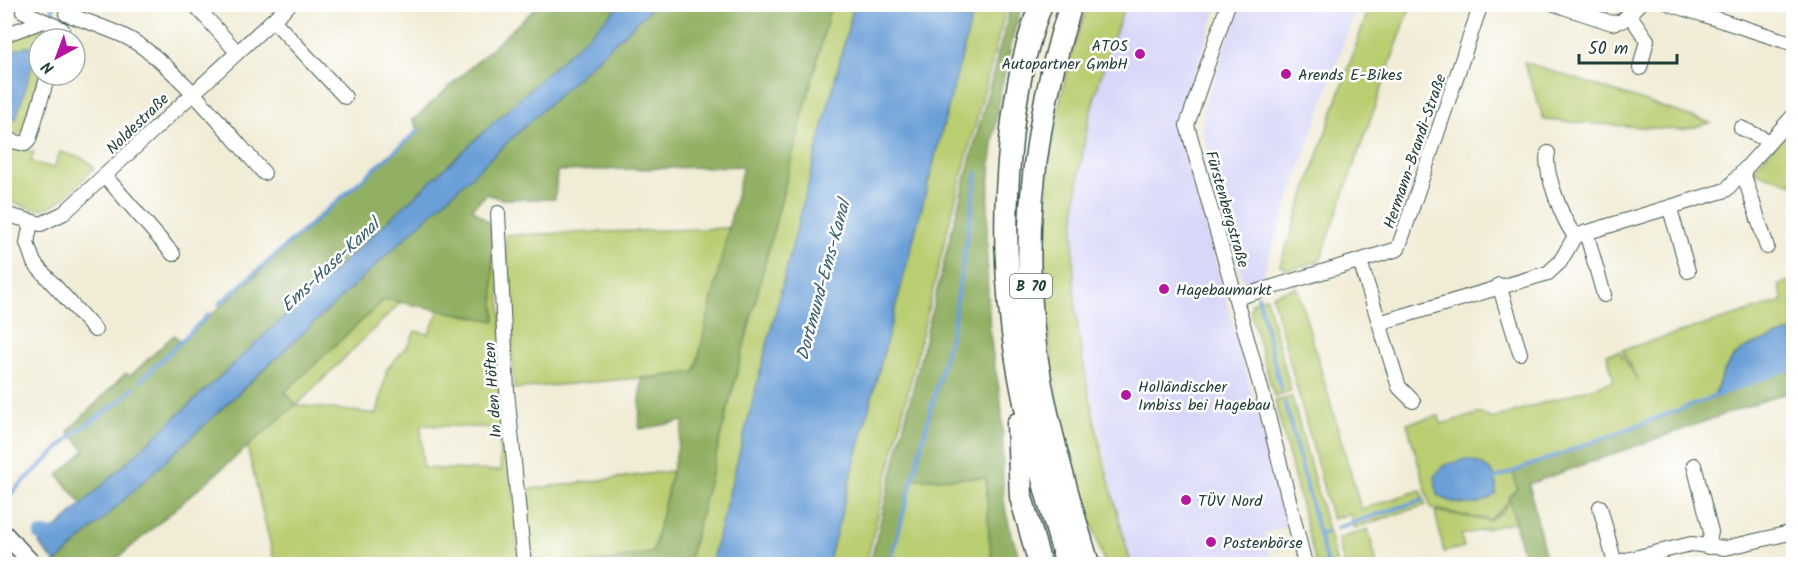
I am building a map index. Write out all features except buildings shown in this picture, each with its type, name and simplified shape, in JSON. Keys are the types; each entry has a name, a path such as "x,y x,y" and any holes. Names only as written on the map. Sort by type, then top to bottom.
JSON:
{"highway":[{"name":"B 70","path":"1041,4 1030,33 1014,110 1006,190 1006,274 1012,340 1035,456 1067,564"},
{"name":"B 70","path":"1071,4 1056,54 1040,123 1031,193 1030,249 1041,382 1059,467 1088,564"},
{"path":"1006,274 1001,320 1018,421 1021,497 1040,564"}],"street":[{"path":"24,4 23,11 51,27"},
{"path":"194,4 237,52"},
{"name":"Noldestraße","path":"31,222 41,224 55,219 105,176 290,4"},
{"name":"Fürstenbergstraße","path":"1228,4 1187,125 1236,298 1305,564"},
{"name":"Hermann-Brandi-Straße","path":"1236,298 1398,249 1481,4"},
{"path":"1554,4 1612,23 1622,21 1634,9 1647,40 1640,68"},
{"path":"1670,4 1794,44"},
{"path":"62,27 68,9"},
{"name":"Noldestraße","path":"68,9 148,51 192,93 264,173"},
{"path":"273,20 345,97"},
{"path":"4,35 44,21"},
{"path":"4,139 25,144 29,140 44,87"},
{"path":"1379,323 1499,285 1548,273 1560,262 1581,234 1726,190 1794,115"},
{"path":"1741,128 1768,141"},
{"path":"1548,153 1547,171 1568,227 1581,234 1604,295"},
{"path":"1743,172 1767,247"},
{"name":"Noldestraße","path":"105,176 173,255"},
{"path":"1670,208 1688,271"},
{"name":"In den Höften","path":"498,213 507,391 524,564"},
{"path":"4,214 31,222 27,243 34,262 95,330"},
{"path":"1360,261 1399,387 1413,401"},
{"path":"1499,285 1520,353"},
{"path":"1694,465 1711,532 1708,547"},
{"path":"1600,507 1614,563 1691,544 1725,548 1794,532"},
{"path":"4,533 33,564"}],"shaded area":[{"path":"1125,5 1218,5 1178,123 1288,526 1265,533 1272,564 1131,564 1124,539 1085,367 1075,302 1074,261 1075,216 1084,144 1099,82"},
{"path":"1239,5 1357,5 1260,283 1253,285 1243,280 1202,131 1204,107"}],"green space":[{"path":"539,5 622,5 82,504 58,475 85,450 68,431 126,373 130,376 174,335 181,342 418,130 413,120"},
{"path":"655,5 831,5 688,564 589,564 653,552 684,421 639,429 641,379 695,372 743,166 557,171 555,199 502,199 487,194 472,208 491,225 495,321 385,299 285,392 296,405 111,564 56,563"},
{"path":"831,5 854,5 711,564 688,564"},
{"path":"975,5 1007,5 948,228 866,564 828,564"},
{"path":"1011,5 1022,5 1002,85 995,125 987,248 991,339 1002,415 1005,507 1021,564 993,564 986,478 912,479 890,564 870,564 952,229"},
{"path":"1088,5 1125,5 1087,126 1076,203 1073,263 1075,302 1090,400 1131,564 1105,564 1065,435 1052,365 1047,313 1044,260 1051,156 1059,105"},
{"path":"1370,5 1411,5 1320,261 1289,270 1280,265"},
{"path":"27,32 27,87 37,87 24,131 15,136 5,135 5,119 8,120 5,39"},
{"path":"1524,62 1711,123 1682,130 1544,120"},
{"path":"1793,126 1793,184 1752,171"},
{"path":"5,146 34,152 31,162 54,168 60,152 85,159 94,168 61,200 45,208 37,209 5,201"},
{"path":"491,225 495,230 519,564 275,564 247,446 296,405 284,392 385,299 401,302 297,405 377,414 387,369 409,344 415,331 429,334 439,310 495,321","holes":["421,425 498,428 501,471 423,468"]},
{"path":"729,228 695,373 514,389 505,235"},
{"path":"1793,280 1793,331 1742,350 1727,366 1714,396 1514,472 1517,488 1502,509 1490,519 1431,508 1407,423 1439,416 1441,424 1481,413 1491,419 1614,381 1607,354 1619,351 1639,382 1622,350 1783,301 1779,285"},
{"path":"1297,287 1361,509 1421,490 1426,505 1354,528 1350,514 1332,519 1272,295"},
{"path":"1266,297 1291,391 1274,396 1250,311 1252,303"},
{"path":"1793,367 1793,390 1529,484 1547,564 1525,564 1509,497 1517,488 1513,472"},
{"path":"1292,397 1337,564 1316,564 1275,401"},
{"path":"672,471 653,553 589,564 530,564 523,490"},
{"path":"987,478 989,537 993,564 890,564 912,479"},
{"path":"1510,499 1515,522 1461,535 1464,547 1444,552 1435,511 1489,521 1503,511"},
{"path":"1368,529 1377,564 1344,564 1338,539"}],"water":[{"path":"622,4 655,5 56,563 39,544"},
{"name":"Dortmund-Ems-Kanal","path":"854,5 975,5 828,564 711,564"},
{"path":"27,47 27,83 16,119 5,119 5,52"},
{"path":"1793,331 1793,367 1714,396 1727,366 1742,350"},
{"path":"1466,459 1480,463 1490,470 1495,480 1496,494 1475,504 1452,502 1437,495 1435,476 1443,466"}],"waterway":[{"path":"52,11 54,4"},
{"path":"219,304 419,130"},
{"path":"890,564 953,325 977,173"},
{"path":"1258,296 1281,390"},
{"path":"140,381 209,314"},
{"path":"1493,479 1794,367"},
{"path":"5,499 76,432 119,402 134,387"},
{"path":"1285,403 1319,534"},
{"path":"1337,528 1422,500"},
{"path":"1327,532 1319,534 1327,564"},
{"name":"Ems-Hase-Kanal","path":"41,535 65,536"}],"place":[{"name":"ATOS Autopartner GmbH","path":"1140,54"},
{"name":"Arends E-Bikes","path":"1286,74"},
{"name":"Hagebaumarkt","path":"1164,289"},
{"name":"Holländischer Imbiss bei Hagebau","path":"1126,395"},
{"name":"TÜV Nord","path":"1186,500"},
{"name":"Postenbörse","path":"1211,542"}]}
